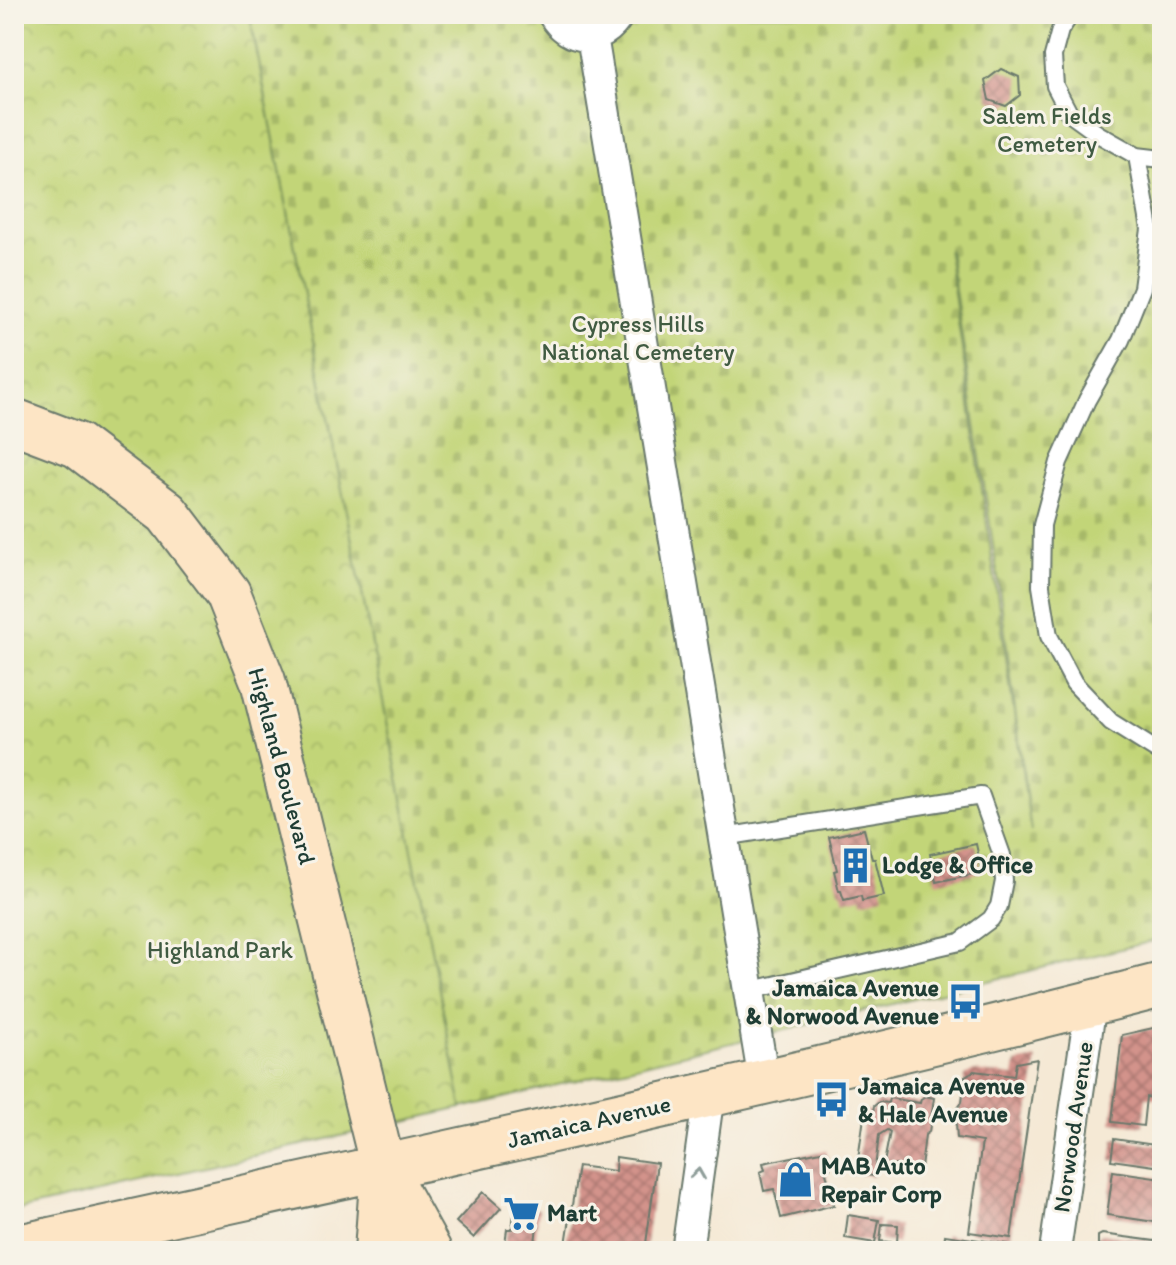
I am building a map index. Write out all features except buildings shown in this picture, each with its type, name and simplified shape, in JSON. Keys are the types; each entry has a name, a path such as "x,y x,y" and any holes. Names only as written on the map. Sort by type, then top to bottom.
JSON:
{"main road":[{"name":"Highland Boulevard","path":"14,421 77,445 167,513 228,593 263,681 383,1168"},
{"name":"Jamaica Avenue","path":"14,1248 76,1243 1162,985"},
{"path":"377,1251 383,1168"},
{"path":"383,1168 429,1251"}],"street":[{"path":"553,14 569,32 592,36 612,25 619,14"},
{"path":"592,36 764,1082"},
{"name":"Norwood Avenue","path":"1055,1251 1091,1003"},
{"path":"687,1251 709,1094"}],"lane":[{"path":"1071,14 1060,30 1053,56 1055,86 1069,113 1137,156 1162,159"},
{"path":"1137,156 1150,229 1142,288 1121,340 1087,400 1059,462 1042,525 1041,586 1049,636 1074,683 1111,722 1162,754"},
{"path":"724,837 981,796 1002,855 1004,881 999,906 991,919 960,942 748,991"}],"green space":[{"name":"Highland Park","path":"14,14 252,14 250,17 462,1108 14,1211"},
{"name":"Cypress Hills National Cemetery","path":"1162,14 1162,939 462,1108 250,16","holes":["949,250 998,579 1031,832"]}],"place":[{"name":"Lodge & Office","path":"856,865"},
{"name":"Jamaica Avenue & Norwood Avenue","path":"965,1002"},
{"name":"Jamaica Avenue & Hale Avenue","path":"832,1100"},
{"name":"MAB Auto Repair Corp","path":"795,1180"},
{"name":"Mart","path":"521,1213"}],"park label":[{"name":"Salem Fields Cemetery","path":"1047,130"}]}
